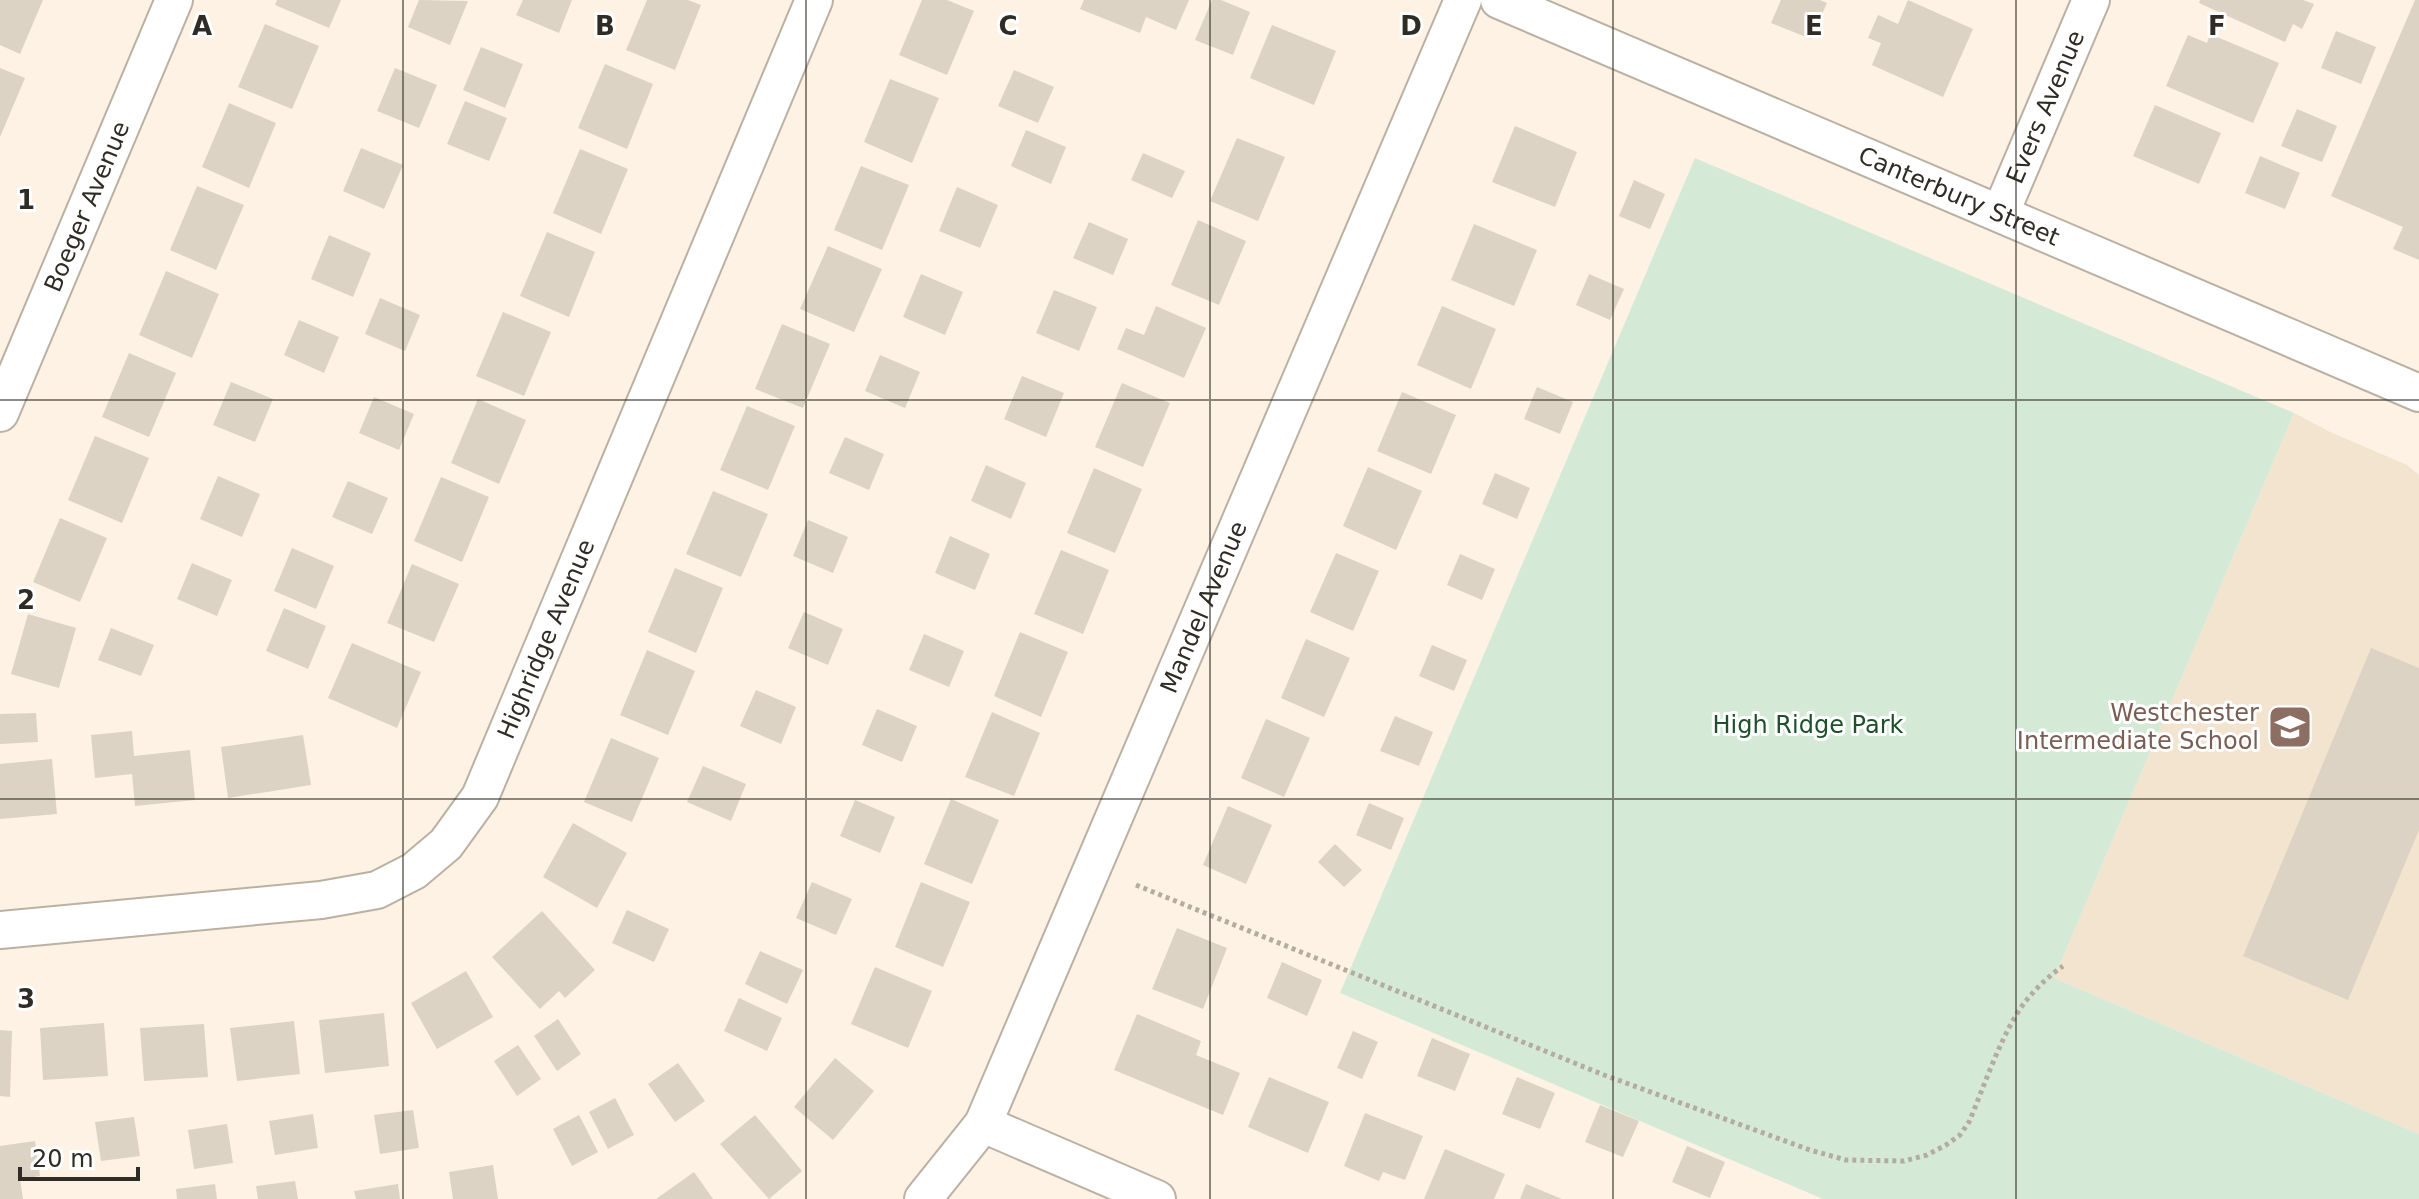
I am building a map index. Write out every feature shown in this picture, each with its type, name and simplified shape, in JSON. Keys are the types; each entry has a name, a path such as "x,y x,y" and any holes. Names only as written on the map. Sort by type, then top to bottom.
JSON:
{"street":[{"name":"Boeger Avenue","path":"0,413 174,0"},
{"name":"Highridge Avenue","path":"0,930 321,900 377,890 414,871 446,844 480,797 814,0"},
{"name":"Mandel Avenue","path":"923,1199 983,1124 1463,0"},
{"name":"Canterbury Street","path":"1499,0 2419,393"},
{"name":"Evers Avenue","path":"2001,212 2091,0"},
{"path":"983,1124 1157,1199"}],"path":[{"path":"1136,885 1604,1075 1797,1146 1846,1160 1904,1161 1927,1155 1960,1135 1969,1122 2012,1023 2024,1003 2063,966"}],"shaded area":[{"name":"Westchester Intermediate School","path":"2294,413 2407,465 2419,475 2419,1134 2054,978"}],"green space":[{"name":"High Ridge Park","path":"1695,158 2294,413 2054,978 2419,1134 2419,1199 1823,1199 1340,993"}],"building":[{"path":"0,0 43,0 20,54 0,45"},
{"path":"277,0 341,0 329,28 275,5"},
{"path":"419,0 468,1 450,45 408,27"},
{"path":"523,0 572,0 559,33 516,15"},
{"path":"647,0 688,0 701,5 675,70 626,50"},
{"path":"922,0 947,0 974,11 947,75 899,55"},
{"path":"1084,0 1189,0 1176,30 1146,17 1140,33 1080,9"},
{"path":"1212,0 1221,0 1250,12 1233,55 1195,40"},
{"path":"1781,0 1820,0 1827,3 1811,39 1771,23"},
{"path":"1908,0 1973,29 1943,97 1872,65 1881,43 1868,38 1878,15 1898,24"},
{"path":"2200,0 2303,0 2314,4 2302,29 2293,24 2285,42 2199,3"},
{"path":"2415,0 2419,0 2419,260 2393,249 2403,227 2331,196"},
{"path":"265,24 319,46 292,109 238,87"},
{"path":"1272,25 1336,51 1314,105 1250,78"},
{"path":"2336,31 2376,47 2361,84 2321,68"},
{"path":"2210,34 2279,63 2253,123 2166,86 2188,35 2207,43"},
{"path":"481,47 523,64 505,108 463,90"},
{"path":"605,64 653,84 627,149 578,128"},
{"path":"0,68 25,78 0,137"},
{"path":"395,68 437,85 419,128 377,111"},
{"path":"1014,70 1054,87 1038,123 998,106"},
{"path":"890,79 939,98 912,163 864,142"},
{"path":"465,101 507,118 489,161 447,144"},
{"path":"229,103 276,123 249,188 202,167"},
{"path":"2155,105 2221,133 2199,184 2133,156"},
{"path":"2297,109 2337,126 2322,162 2281,146"},
{"path":"1515,126 1577,152 1555,207 1492,182"},
{"path":"1026,130 1066,147 1051,184 1011,166"},
{"path":"1237,138 1285,157 1258,221 1210,201"},
{"path":"361,148 403,165 384,209 343,191"},
{"path":"580,149 628,169 601,234 553,213"},
{"path":"1143,153 1185,171 1172,198 1131,180"},
{"path":"2260,156 2300,173 2285,209 2245,193"},
{"path":"861,166 909,185 882,250 834,230"},
{"path":"1634,180 1665,194 1650,229 1619,216"},
{"path":"197,186 244,205 216,270 170,250"},
{"path":"957,187 998,205 980,248 939,231"},
{"path":"1198,220 1246,241 1219,305 1171,285"},
{"path":"1089,222 1128,239 1113,275 1073,258"},
{"path":"1474,224 1537,250 1514,306 1451,280"},
{"path":"547,232 595,252 569,317 520,296"},
{"path":"329,235 371,253 353,297 311,279"},
{"path":"828,246 882,269 854,332 800,309"},
{"path":"166,271 219,294 192,358 139,335"},
{"path":"921,274 963,292 945,335 903,317"},
{"path":"1589,274 1624,289 1610,320 1576,305"},
{"path":"1054,290 1097,307 1079,351 1036,333"},
{"path":"380,298 420,315 405,351 365,334"},
{"path":"1156,306 1206,328 1184,378 1117,349 1126,328 1144,335"},
{"path":"1442,306 1496,329 1471,389 1417,365"},
{"path":"503,312 551,332 524,396 476,376"},
{"path":"299,320 339,337 324,373 284,355"},
{"path":"782,324 830,344 803,408 755,389"},
{"path":"129,353 176,373 149,437 102,417"},
{"path":"880,355 920,372 905,408 865,391"},
{"path":"1022,376 1064,393 1046,437 1004,419"},
{"path":"231,382 273,399 255,442 213,425"},
{"path":"1122,383 1170,403 1143,467 1095,447"},
{"path":"1537,387 1573,402 1560,434 1524,419"},
{"path":"1402,392 1456,415 1431,474 1377,451"},
{"path":"374,397 414,414 399,450 359,433"},
{"path":"478,399 526,420 499,484 451,463"},
{"path":"747,406 795,426 768,490 720,470"},
{"path":"95,436 149,458 122,523 68,500"},
{"path":"845,437 884,454 869,490 829,473"},
{"path":"986,465 1026,483 1011,519 971,501"},
{"path":"1368,467 1422,491 1396,550 1343,526"},
{"path":"1094,468 1142,489 1115,553 1067,533"},
{"path":"1495,473 1530,488 1517,519 1482,504"},
{"path":"218,476 260,494 242,537 200,519"},
{"path":"441,477 489,497 462,562 414,541"},
{"path":"348,481 388,498 372,534 332,517"},
{"path":"713,491 768,514 741,577 686,554"},
{"path":"60,518 107,538 80,602 33,582"},
{"path":"808,520 848,537 833,573 793,556"},
{"path":"950,536 990,554 975,590 935,573"},
{"path":"292,548 334,566 316,609 274,591"},
{"path":"1061,550 1109,570 1083,634 1034,614"},
{"path":"1336,553 1379,571 1353,631 1310,612"},
{"path":"1460,554 1495,569 1482,600 1447,585"},
{"path":"192,563 232,580 217,616 177,599"},
{"path":"412,564 459,584 434,642 387,623"},
{"path":"675,568 723,588 696,653 648,632"},
{"path":"284,608 326,626 308,669 266,651"},
{"path":"804,612 843,629 828,665 788,648"},
{"path":"28,614 76,628 59,688 11,674"},
{"path":"111,628 154,645 141,676 98,660"},
{"path":"1020,632 1068,652 1041,717 994,696"},
{"path":"924,634 964,651 949,687 909,670"},
{"path":"1306,639 1350,658 1324,717 1281,698"},
{"path":"352,643 421,672 397,728 328,698"},
{"path":"1432,645 1467,660 1454,691 1419,676"},
{"path":"2371,648 2419,668 2419,830 2348,1000 2243,956"},
{"path":"647,650 695,671 668,735 620,715"},
{"path":"756,690 796,707 781,744 740,726"},
{"path":"877,709 917,726 902,762 862,745"},
{"path":"992,712 1040,733 1014,796 965,777"},
{"path":"36,713 38,742 0,744 0,714"},
{"path":"1395,716 1433,732 1419,766 1380,751"},
{"path":"1266,719 1310,738 1284,797 1241,778"},
{"path":"132,731 134,756 190,750 195,800 135,806 132,774 95,778 91,735"},
{"path":"303,735 311,785 228,798 221,747"},
{"path":"611,738 659,758 632,822 584,802"},
{"path":"52,759 57,814 0,819 0,764"},
{"path":"703,766 746,784 731,821 687,802"},
{"path":"951,799 999,820 972,884 924,864"},
{"path":"855,800 895,817 880,853 840,836"},
{"path":"1369,803 1404,818 1391,850 1356,835"},
{"path":"1228,806 1272,825 1246,884 1203,865"},
{"path":"573,823 627,853 597,908 543,877"},
{"path":"1335,844 1362,870 1344,887 1318,862"},
{"path":"812,882 852,899 836,935 796,918"},
{"path":"921,882 970,902 943,967 895,947"},
{"path":"627,910 669,929 654,962 612,943"},
{"path":"542,911 595,970 565,998 559,991 540,1009 492,957"},
{"path":"1177,928 1227,948 1203,1009 1152,989"},
{"path":"760,951 803,970 787,1004 745,984"},
{"path":"1282,962 1322,980 1307,1016 1267,998"},
{"path":"875,967 932,991 908,1048 851,1024"},
{"path":"466,971 493,1017 437,1049 411,1003"},
{"path":"739,998 782,1018 767,1051 724,1031"},
{"path":"384,1013 389,1066 325,1073 319,1020"},
{"path":"1137,1014 1201,1041 1196,1055 1240,1073 1223,1115 1114,1070"},
{"path":"558,1019 581,1054 557,1071 534,1036"},
{"path":"294,1021 300,1074 237,1081 230,1028"},
{"path":"104,1023 108,1076 43,1080 40,1028"},
{"path":"204,1024 208,1077 144,1081 140,1028"},
{"path":"0,1030 12,1031 10,1097 0,1096"},
{"path":"1353,1031 1378,1042 1362,1079 1337,1068"},
{"path":"1432,1038 1470,1054 1455,1091 1417,1076"},
{"path":"518,1045 541,1079 517,1096 494,1061"},
{"path":"835,1058 874,1091 833,1140 794,1107"},
{"path":"678,1063 705,1101 675,1122 648,1084"},
{"path":"1269,1077 1329,1102 1308,1153 1248,1127"},
{"path":"1517,1077 1555,1093 1540,1129 1502,1114"},
{"path":"615,1098 634,1135 608,1149 589,1112"},
{"path":"1600,1105 1639,1121 1623,1157 1585,1142"},
{"path":"413,1110 419,1148 380,1154 374,1115"},
{"path":"1365,1113 1423,1136 1405,1180 1383,1172 1379,1181 1344,1166"},
{"path":"313,1114 318,1148 275,1155 269,1121"},
{"path":"579,1115 598,1152 572,1166 553,1129"},
{"path":"755,1115 802,1171 769,1199 720,1144"},
{"path":"134,1117 140,1156 101,1161 95,1122"},
{"path":"227,1124 233,1163 194,1169 188,1130"},
{"path":"35,1141 40,1176 20,1179 23,1199 0,1199 0,1146"},
{"path":"1687,1146 1725,1162 1710,1198 1672,1182"},
{"path":"1445,1149 1505,1174 1494,1199 1424,1199"},
{"path":"493,1165 498,1199 453,1199 449,1172"},
{"path":"694,1172 713,1199 656,1199"},
{"path":"295,1181 298,1199 258,1199 256,1186"},
{"path":"215,1184 217,1199 177,1199 176,1189"},
{"path":"398,1184 400,1199 356,1199 354,1191"},
{"path":"1526,1184 1562,1199 1520,1199"}],"place":[{"name":"Westchester Intermediate School","path":"2290,727"}]}
